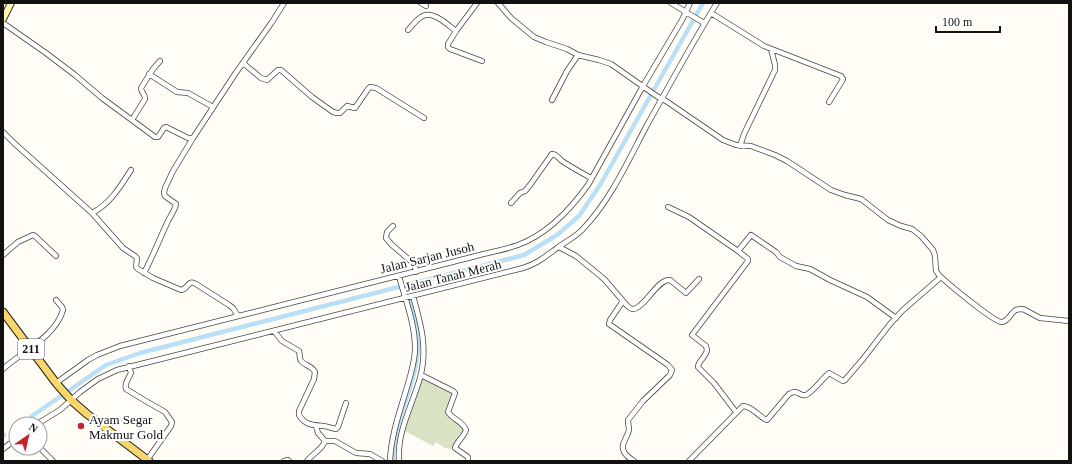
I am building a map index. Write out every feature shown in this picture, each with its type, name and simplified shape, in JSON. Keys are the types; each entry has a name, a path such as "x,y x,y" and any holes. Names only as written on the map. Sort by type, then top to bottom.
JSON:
{"main road":[{"path":"3,19 12,3"},
{"name":"211","path":"3,312 70,399 87,414 148,460"}],"street":[{"path":"144,273 159,243 168,219 176,206 176,204 166,196 164,190 173,171 213,107 284,3"},
{"path":"421,3 426,6"},
{"path":"478,3 456,31 448,44 448,47 482,61"},
{"path":"498,3 511,18 534,36 578,55 611,64 723,140 740,146 751,146 775,154 831,190 861,199 888,220 901,226 912,228 933,250 936,271 941,277 994,319 1004,322 1016,310 1023,309 1040,318 1069,321"},
{"path":"671,3 704,23"},
{"name":"Jalan Sarjan Jusoh","path":"58,384 88,360 109,350 133,342 400,278 416,272 517,245 539,235 560,218 579,196 591,178 690,3"},
{"name":"Jalan Tanah Merah","path":"48,417 60,410 70,399 98,379 129,366 524,268 542,260 581,231 607,199 660,98 717,3"},
{"path":"711,13 758,43 841,76 843,79 829,102"},
{"path":"408,30 421,17 426,14 432,14 456,31"},
{"path":"3,23 76,75 102,98 155,137 158,136 166,127 188,138 193,138"},
{"path":"740,146 744,134 775,70 771,49"},
{"path":"552,100 567,71 578,55"},
{"path":"132,120 145,100 145,96 141,90 149,74 160,62"},
{"path":"243,63 265,80 280,70 312,97 337,114 347,106 355,108 368,89 372,87 424,118"},
{"path":"149,74 177,92 188,93 213,107"},
{"path":"3,132 92,213 123,248 135,256 136,267 138,269 180,290 190,282 193,282 230,305 238,316"},
{"path":"511,203 520,193 525,191 552,154 557,155 562,160 591,178"},
{"path":"92,213 100,209 117,193 131,170"},
{"path":"668,207 689,217 738,250 747,258 748,261 692,335 706,346 707,350 706,355 698,364 698,367 714,382 736,412"},
{"path":"392,226 387,232 386,238 413,263 416,272"},
{"path":"3,255 18,242 30,235 33,235 56,256"},
{"path":"738,250 750,235 776,252 780,257 796,266 810,269 867,297 896,318"},
{"path":"559,247 576,256 598,274 629,308 632,309 639,305 664,280 670,280 686,292 699,279"},
{"path":"689,461 740,408 746,406 761,418 767,420 789,394 795,391 803,395 808,394 829,373 843,381 903,310 941,277"},
{"path":"399,461 398,455 408,400 415,348 411,321 400,278"},
{"path":"390,461 392,440 398,416 421,374 424,347 423,333 414,296"},
{"path":"3,369 55,326 63,310 56,300"},
{"path":"623,301 611,318 609,324 668,365 672,370 670,375 643,402 628,420 629,429 627,436 623,441 622,449 627,456 634,461"},
{"path":"274,331 282,341 298,350 300,353 300,360 315,372 314,379 298,416 302,420 316,426 334,429 337,428 346,403"},
{"path":"129,366 131,373 127,380 126,389 165,412 172,422 171,426 148,460"},
{"path":"421,374 455,393 448,412 451,417 464,425 466,430 465,434 455,448 468,457 468,461"},
{"path":"316,426 318,433 325,441 335,441 356,453 370,454 382,461"},
{"path":"307,461 322,448 325,441"},
{"path":"284,461 289,461"}],"green space":[{"path":"420,377 453,393 445,414 461,424 465,431 452,449 445,448 436,442 433,446 403,430"}],"waterway":[{"path":"32,416 106,365 140,353 524,255 557,235 579,216 600,185 703,3"},
{"path":"406,285 407,292"},
{"path":"393,461 396,432 417,361 417,335 409,301"}],"place":[{"name":"Ayam Segar Makmur Gold","path":"81,426"}]}
